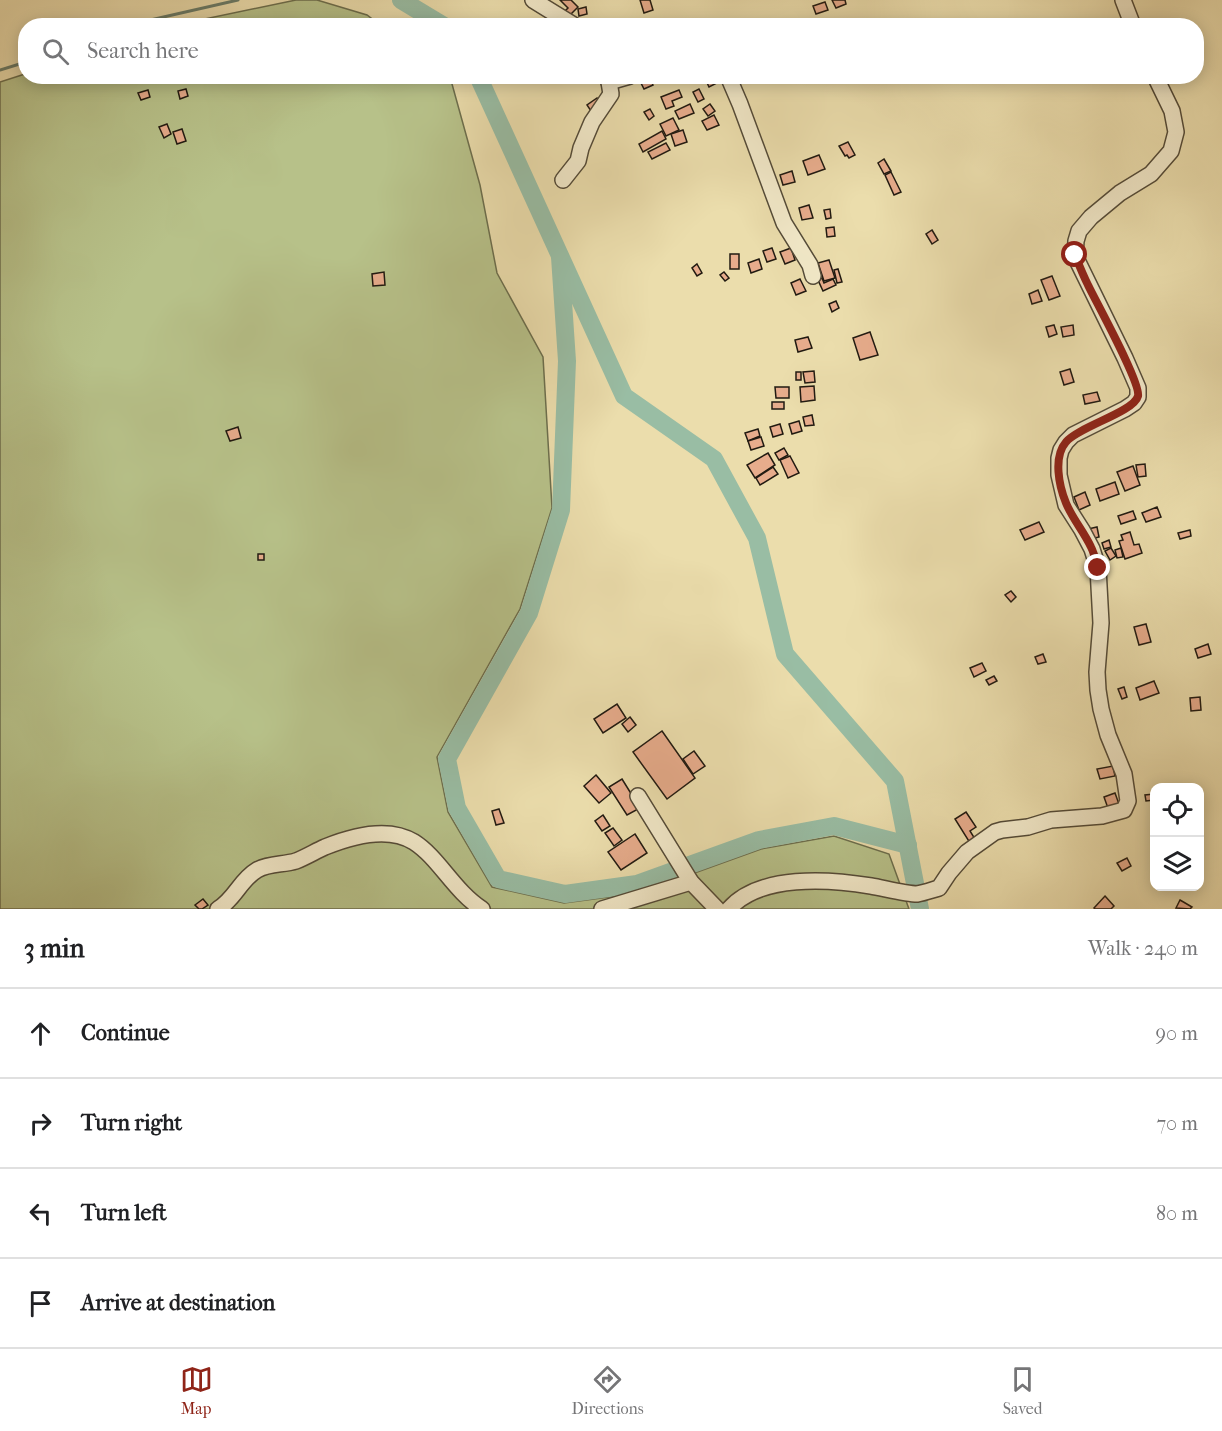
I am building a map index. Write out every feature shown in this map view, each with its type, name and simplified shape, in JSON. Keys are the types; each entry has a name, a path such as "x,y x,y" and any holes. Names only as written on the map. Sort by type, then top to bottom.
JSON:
{"street":[{"path":"533,0 562,18"},
{"path":"1123,0 1130,18"},
{"path":"563,180 578,161 581,147 592,122 611,94 609,84"},
{"path":"731,84 784,223 810,265 813,276"},
{"path":"729,909 750,892 766,886 782,884 848,882 917,894 939,888 967,852 995,832 1028,827 1051,820 1102,816 1124,810 1128,801 1124,774 1108,735 1098,690 1097,672 1101,623 1098,568 1092,549 1066,505 1059,475 1059,458 1061,450 1073,435 1125,409 1138,397 1138,388 1075,255 1079,231 1090,217 1120,193 1151,174 1171,152 1176,132 1172,111 1159,84"},
{"path":"638,796 691,882 717,909"},
{"path":"218,909 232,898 244,881 263,867 295,861 343,840 389,833 399,834 425,850 456,887 482,909"},
{"path":"602,909 691,882"}],"green space":[{"path":"296,0 317,0 371,18 210,18"},
{"path":"18,76 18,84 452,84 480,185 497,273 543,357 552,508 520,609 437,757 448,812 492,887 564,903 639,893 761,849 834,836 889,854 909,909 0,909 0,82"}],"building":[{"path":"560,0 571,0 578,7 570,15 565,11 568,8"},
{"path":"640,0 650,0 653,10 644,13"},
{"path":"832,0 845,0 846,4 836,8"},
{"path":"825,2 828,10 816,14 813,6"},
{"path":"586,7 587,14 579,16 578,9"},
{"path":"642,84 653,84 653,85 644,89"},
{"path":"186,89 188,96 180,99 178,91"},
{"path":"699,89 704,99 698,102 693,92"},
{"path":"148,90 150,97 141,100 138,93"},
{"path":"679,90 682,97 672,101 674,106 666,109 661,97"},
{"path":"597,98 601,104 591,111 587,105"},
{"path":"690,104 694,113 679,119 675,111"},
{"path":"710,104 715,111 708,116 703,109"},
{"path":"650,109 654,116 649,120 644,112"},
{"path":"714,115 719,125 707,130 702,121"},
{"path":"673,118 679,130 666,136 660,124"},
{"path":"167,124 171,134 164,138 159,127"},
{"path":"182,129 186,141 177,144 173,132"},
{"path":"683,130 687,142 675,146 671,134"},
{"path":"662,131 666,139 643,152 639,144"},
{"path":"848,142 855,155 849,158 839,146"},
{"path":"666,143 670,150 652,159 648,152"},
{"path":"819,155 825,169 808,175 803,161"},
{"path":"884,159 891,171 884,174 878,163"},
{"path":"792,171 795,182 783,185 780,175"},
{"path":"891,172 901,192 894,195 885,175"},
{"path":"809,205 813,218 802,220 799,208"},
{"path":"830,209 831,218 826,219 824,210"},
{"path":"834,227 835,236 827,237 826,228"},
{"path":"932,230 938,240 932,244 926,234"},
{"path":"772,248 776,259 767,262 763,251"},
{"path":"791,248 795,260 785,264 780,252"},
{"path":"730,254 739,254 739,269 730,269"},
{"path":"759,259 762,269 751,273 748,263"},
{"path":"829,260 835,278 824,281 818,263"},
{"path":"697,264 702,273 697,276 692,268"},
{"path":"838,269 842,282 837,283 834,270"},
{"path":"384,272 385,285 373,286 372,274"},
{"path":"724,272 729,278 725,281 720,275"},
{"path":"1052,276 1060,296 1049,300 1041,280"},
{"path":"822,278 824,283 833,279 836,285 823,291 818,280"},
{"path":"800,279 806,291 796,295 791,283"},
{"path":"1038,290 1042,301 1032,304 1029,294"},
{"path":"836,301 839,308 832,312 829,304"},
{"path":"1054,325 1057,334 1049,337 1046,327"},
{"path":"1073,325 1074,335 1063,337 1061,327"},
{"path":"870,332 878,355 860,360 853,338"},
{"path":"808,337 812,348 798,352 795,340"},
{"path":"1070,369 1074,382 1064,385 1060,372"},
{"path":"814,371 815,382 805,383 803,372"},
{"path":"796,372 801,372 801,380 796,380"},
{"path":"814,386 815,400 801,402 800,387"},
{"path":"775,387 789,387 789,398 776,398"},
{"path":"1097,392 1100,401 1085,404 1083,395"},
{"path":"772,402 784,402 784,409 772,409"},
{"path":"812,415 814,425 805,426 803,417"},
{"path":"799,421 802,431 792,434 789,424"},
{"path":"780,424 783,434 773,437 770,427"},
{"path":"238,427 241,438 230,441 226,431"},
{"path":"758,429 760,436 748,441 745,433"},
{"path":"761,437 764,446 751,450 748,441"},
{"path":"784,448 788,455 779,460 775,453"},
{"path":"768,453 775,465 755,478 747,465"},
{"path":"790,456 799,473 788,478 780,460"},
{"path":"1145,464 1146,476 1138,477 1136,465"},
{"path":"1133,466 1140,485 1125,491 1117,472"},
{"path":"773,467 778,474 760,485 756,478"},
{"path":"1115,482 1119,494 1100,501 1096,489"},
{"path":"1085,492 1090,505 1079,510 1074,497"},
{"path":"1157,507 1161,517 1146,522 1142,513"},
{"path":"1133,511 1136,519 1121,524 1118,516"},
{"path":"1039,522 1044,532 1025,540 1020,530"},
{"path":"1097,527 1099,537 1091,539 1088,529"},
{"path":"1190,530 1191,536 1180,539 1178,533"},
{"path":"1130,532 1134,545 1139,544 1142,553 1125,559 1119,541 1123,540 1121,535"},
{"path":"1109,540 1111,547 1104,549 1102,543"},
{"path":"1111,548 1116,556 1110,560 1105,551"},
{"path":"1121,548 1123,557 1117,558 1115,550"},
{"path":"258,554 264,554 264,560 258,560"},
{"path":"1011,591 1016,597 1011,602 1005,595"},
{"path":"1146,624 1151,642 1139,645 1134,627"},
{"path":"1208,644 1211,654 1198,658 1195,649"},
{"path":"1043,654 1046,662 1038,664 1035,657"},
{"path":"982,663 986,671 974,677 970,668"},
{"path":"994,676 997,681 989,685 986,680"},
{"path":"1154,681 1159,693 1140,700 1136,688"},
{"path":"1124,687 1127,697 1122,699 1118,689"},
{"path":"1200,697 1201,710 1191,711 1190,698"},
{"path":"617,704 626,718 603,733 594,719"},
{"path":"630,717 636,725 628,732 622,724"},
{"path":"662,731 695,778 667,799 633,752"},
{"path":"694,751 705,766 693,774 683,759"},
{"path":"1113,766 1115,776 1100,779 1097,769"},
{"path":"596,775 611,793 599,803 584,786"},
{"path":"622,779 640,808 627,815 609,787"},
{"path":"1115,793 1120,807 1109,811 1104,797"},
{"path":"1150,794 1150,800 1146,801 1145,795"},
{"path":"499,809 504,823 496,825 492,811"},
{"path":"966,812 976,827 970,831 975,839 970,843 955,819"},
{"path":"603,815 610,826 602,831 595,821"},
{"path":"613,828 622,840 614,846 605,833"},
{"path":"635,834 647,853 621,870 608,852"},
{"path":"1127,858 1131,866 1122,871 1117,863"},
{"path":"1105,896 1114,906 1111,909 1095,909 1094,908"},
{"path":"203,899 208,905 199,909 195,905"},
{"path":"1180,900 1192,907 1190,909 1176,908"}],"waterway":[{"path":"159,18 238,0"},
{"path":"401,0 431,18"},
{"path":"0,70 18,64"},
{"path":"482,84 624,396 714,459 757,538 785,654 895,781 920,909"},
{"path":"560,257 567,361 561,510 529,613 447,759 457,808 498,879 565,894 637,884 759,840 834,826 908,845"}],"route":[{"path":"1075,255 1138,388 1138,397 1134,403 1073,435 1061,450 1059,458 1059,475 1066,505 1092,549 1098,568"}]}
